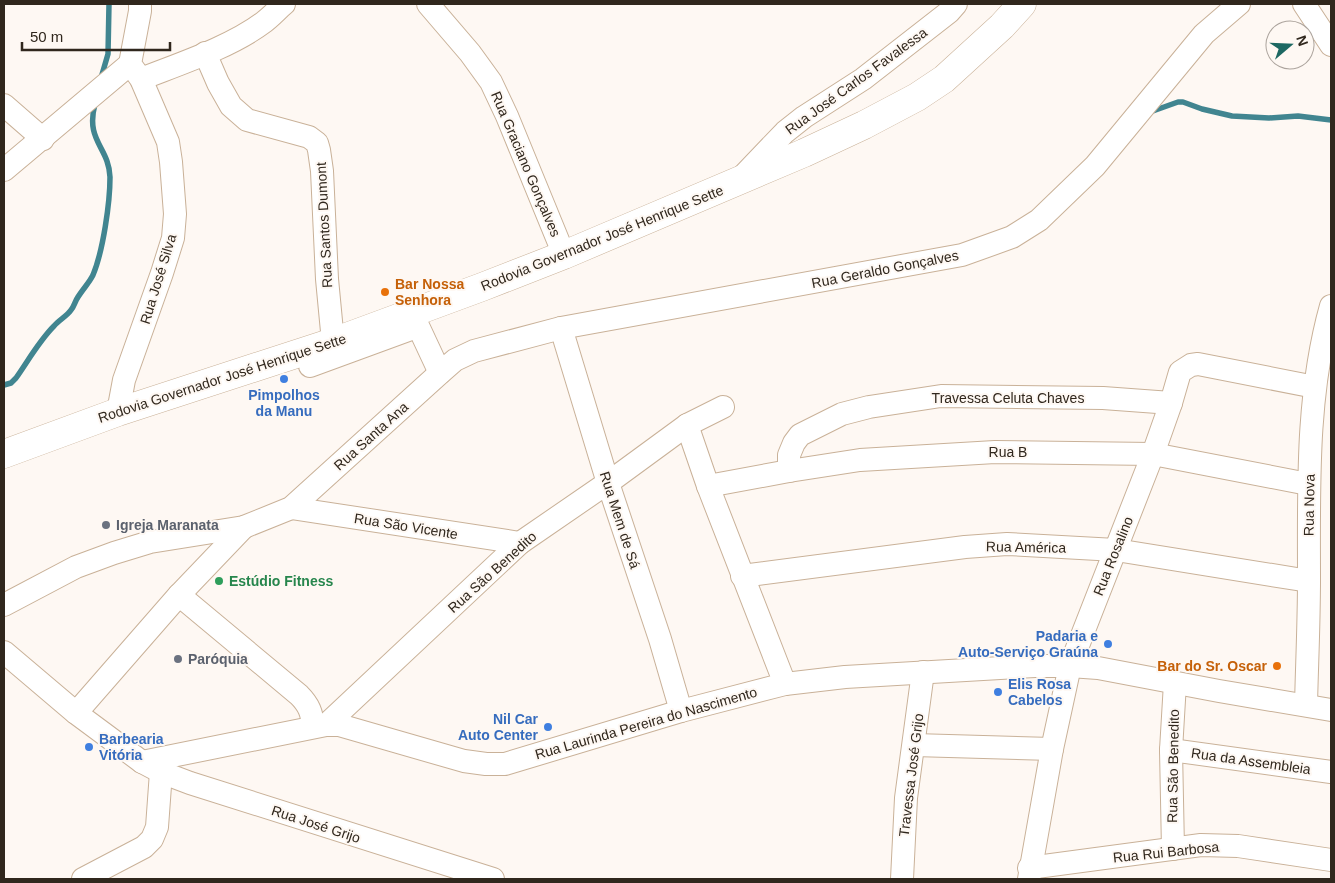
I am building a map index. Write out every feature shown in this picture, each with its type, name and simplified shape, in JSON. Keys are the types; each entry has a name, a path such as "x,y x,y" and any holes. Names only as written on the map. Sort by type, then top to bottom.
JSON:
{"main road":[{"name":"Rodovia Governador José Henrique Sette","path":"4,454 118,412 333,342 412,321 804,153 864,125 917,97 944,79 1002,26 1022,4"}],"street":[{"path":"135,72 140,4"},
{"path":"4,170 135,72 205,53 247,33 265,22 284,4"},
{"name":"Rua Graciano Gonçalves","path":"428,4 470,53 491,82 507,116 564,255"},
{"name":"Rua José Carlos Favalessa","path":"737,182 785,132 804,117 863,80 949,12 956,4"},
{"name":"Rua Geraldo Gonçalves","path":"440,372 455,360 474,351 561,328 962,255 1012,237 1038,220 1095,166 1204,34 1240,4"},
{"path":"1304,4 1331,45"},
{"name":"Rua Santos Dumont","path":"205,53 218,84 231,106 247,120 309,137 317,143 322,171 327,279 333,342"},
{"name":"Rua José Silva","path":"118,412 124,380 173,238 175,214 172,162 168,142 135,72"},
{"path":"4,105 43,139"},
{"name":"Rua Nova","path":"1306,705 1309,581 1308,484 1315,386 1324,330 1331,306"},
{"path":"310,366 412,321 440,372"},
{"name":"Rua Mem de Sá","path":"561,328 681,711"},
{"name":"Rua Rosalino","path":"1029,874 1052,749 1070,666 1153,454 1180,372 1191,365 1198,364 1315,386"},
{"name":"Rua Santa Ana","path":"4,605 76,567 114,553 150,542 244,527 291,508 440,372"},
{"name":"Travessa Celuta Chaves","path":"789,471 789,455 800,435 842,414 869,407 941,396 1103,398 1171,403"},
{"name":"Rua São Benedito","path":"320,726 520,543 608,483 687,425 723,407"},
{"path":"687,425 742,576 785,684"},
{"name":"Rua B","path":"708,486 860,460 996,452 1153,454 1308,484"},
{"name":"Rua São Vicente","path":"291,508 520,543"},
{"name":"Rua Santa Ana","path":"76,713 179,595 244,527"},
{"name":"Rua América","path":"742,576 965,547 1007,544 1116,550 1309,581"},
{"path":"179,595 299,695 307,703 320,726"},
{"path":"4,652 76,713 152,767 157,827 152,839 144,847 83,879"},
{"name":"Rua Laurinda Pereira do Nascimento","path":"152,767 320,726 339,725 464,761 505,764 681,711 785,684 845,677 923,672 1070,666 1098,668 1331,710"},
{"name":"Travessa José Grijo","path":"902,879 906,798 923,672"},
{"name":"Rua São Benedito","path":"1173,849 1171,750 1176,683"},
{"path":"914,745 1052,749"},
{"name":"Rua da Assembleia","path":"1171,750 1331,772"},
{"name":"Rua José Grijo","path":"152,767 208,789 493,879"},
{"name":"Rua Rui Barbosa","path":"1029,874 1202,845 1238,846 1331,860"}],"waterway":[{"path":"101,78 108,54 109,4"},
{"path":"1150,112 1183,102 1202,109 1232,116 1269,118 1298,116 1331,120"},
{"path":"4,385 11,383 16,378 43,338 72,309 97,265 109,200 110,177 106,158 93,127 95,104"}],"place":[{"name":"Bar Nossa Senhora","path":"385,292"},
{"name":"Pimpolhos da Manu","path":"284,379"},
{"name":"Igreja Maranata","path":"106,525"},
{"name":"Estúdio Fitness","path":"219,581"},
{"name":"Padaria e Auto-Serviço Graúna","path":"1108,644"},
{"name":"Paróquia","path":"178,659"},
{"name":"Bar do Sr. Oscar","path":"1277,666"},
{"name":"Elis Rosa Cabelos","path":"998,692"},
{"name":"Nil Car Auto Center","path":"548,727"},
{"name":"Barbearia Vitória","path":"89,747"}]}
